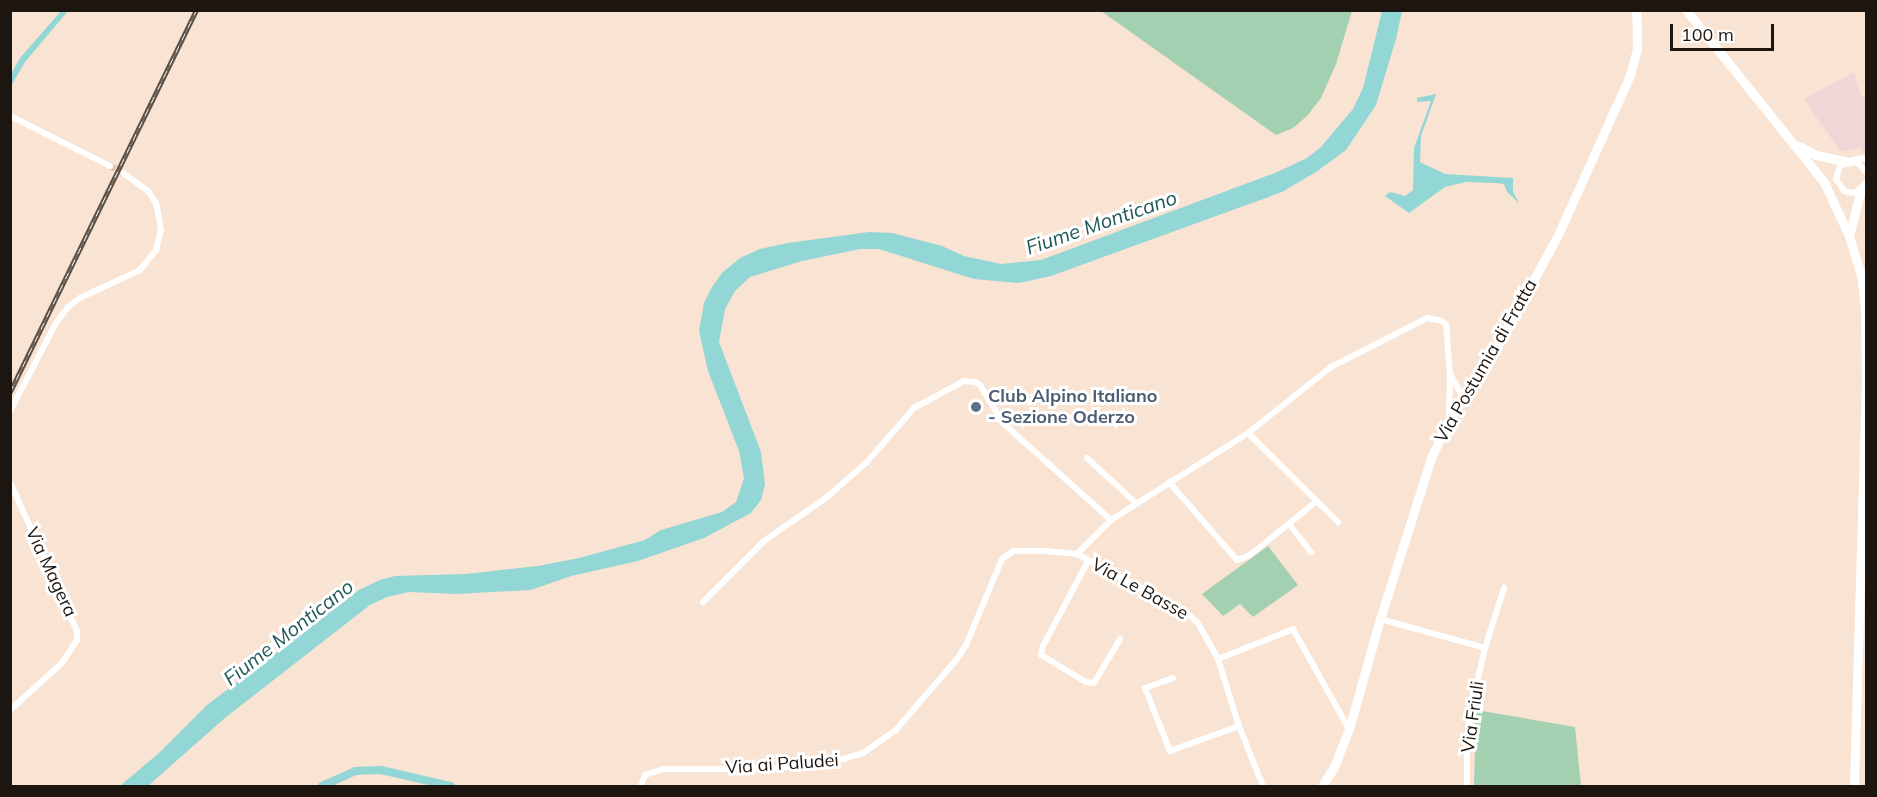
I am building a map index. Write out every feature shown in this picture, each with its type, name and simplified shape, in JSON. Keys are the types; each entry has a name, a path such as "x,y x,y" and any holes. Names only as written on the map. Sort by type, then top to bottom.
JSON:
{"main road":[{"name":"Via Postumia di Fratta","path":"1322,786 1334,767 1348,729 1431,458 1449,420 1498,345 1557,237 1625,85 1637,49 1636,10"},
{"path":"1686,10 1795,144 1833,198 1850,236 1864,299 1866,381 1854,786"},
{"path":"1795,144 1816,155 1849,161"},
{"path":"1850,236 1864,186"}],"street":[{"path":"10,116 110,166"},
{"path":"1864,186 1848,192 1837,184 1838,170 1849,161 1866,158"},
{"path":"1849,161 1862,165 1866,172"},
{"path":"10,411 56,323 68,307 80,298 140,270 156,250 161,230 156,203 148,191 123,173"},
{"name":"Via Le Basse","path":"1077,554 1110,520 1248,434 1330,367 1427,318 1442,321 1446,325 1450,374"},
{"path":"1450,374 1463,397"},
{"path":"1449,420 1450,374"},
{"path":"703,602 764,541 827,497 867,462 914,408 964,381 976,382 980,385 1003,423 1110,520"},
{"path":"1248,434 1338,522"},
{"path":"1087,458 1136,503"},
{"name":"Via Magera","path":"10,482 77,631 71,652 62,663 10,710"},
{"path":"1169,482 1238,560 1250,555 1317,501"},
{"path":"1289,524 1311,552"},
{"name":"Via Le Basse","path":"937,680 966,645 997,568 1008,553 1047,551 1077,554 1192,617 1218,659 1239,726 1263,786"},
{"path":"1089,561 1043,646 1041,655 1086,682 1094,683 1120,639"},
{"name":"Via Friuli","path":"1467,786 1467,738 1474,695 1485,648 1504,588"},
{"path":"1380,620 1485,648"},
{"path":"1218,659 1293,629 1348,729"},
{"path":"1173,678 1145,688 1170,751 1239,726"},
{"name":"Via ai Paludei","path":"641,786 645,775 663,770 765,769 848,759 888,737 937,680"}],"shaded area":[{"path":"1854,72 1861,96 1866,96 1866,162 1861,148 1840,151 1804,99"}],"green space":[{"path":"1101,11 1352,11 1336,64 1321,98 1307,116 1293,128 1276,135"},
{"path":"1268,546 1298,585 1253,617 1240,604 1223,616 1202,594"},
{"path":"1476,710 1575,727 1581,786 1474,786"}],"water":[{"path":"61,11 68,11 25,62 11,86 11,74 20,58"},
{"path":"1382,11 1402,11 1376,105 1346,150 1316,172 1282,192 1051,276 1019,283 974,279 879,249 860,249 802,261 750,277 735,291 725,309 719,342 761,452 765,484 761,500 751,513 704,538 638,561 571,576 531,590 456,594 409,592 387,597 370,605 226,717 148,786 120,786 160,752 207,705 359,590 380,580 395,576 466,574 538,566 579,558 645,540 661,530 722,512 736,502 744,478 739,451 708,371 699,331 704,303 712,287 722,273 740,258 760,249 788,243 869,232 892,233 942,246 964,256 1001,264 1041,260 1275,173 1307,158 1320,148 1353,109 1363,88"},
{"path":"1436,94 1421,136 1420,162 1445,174 1513,178 1513,192 1519,203 1507,192 1504,184 1496,183 1466,182 1445,187 1409,213 1385,196 1390,192 1405,196 1413,190 1414,148 1431,101 1417,102 1417,98"}],"waterway":[{"path":"322,786 355,771 381,770 451,786"}],"tunnel":[{"path":"110,166 123,173"}],"railway":[{"path":"10,392 196,10"}],"place":[{"name":"Club Alpino Italiano - Sezione Oderzo","path":"976,407"}],"water label":[{"name":"Fiume Monticano","path":"1101,222"},
{"name":"Fiume Monticano","path":"288,632"}]}
